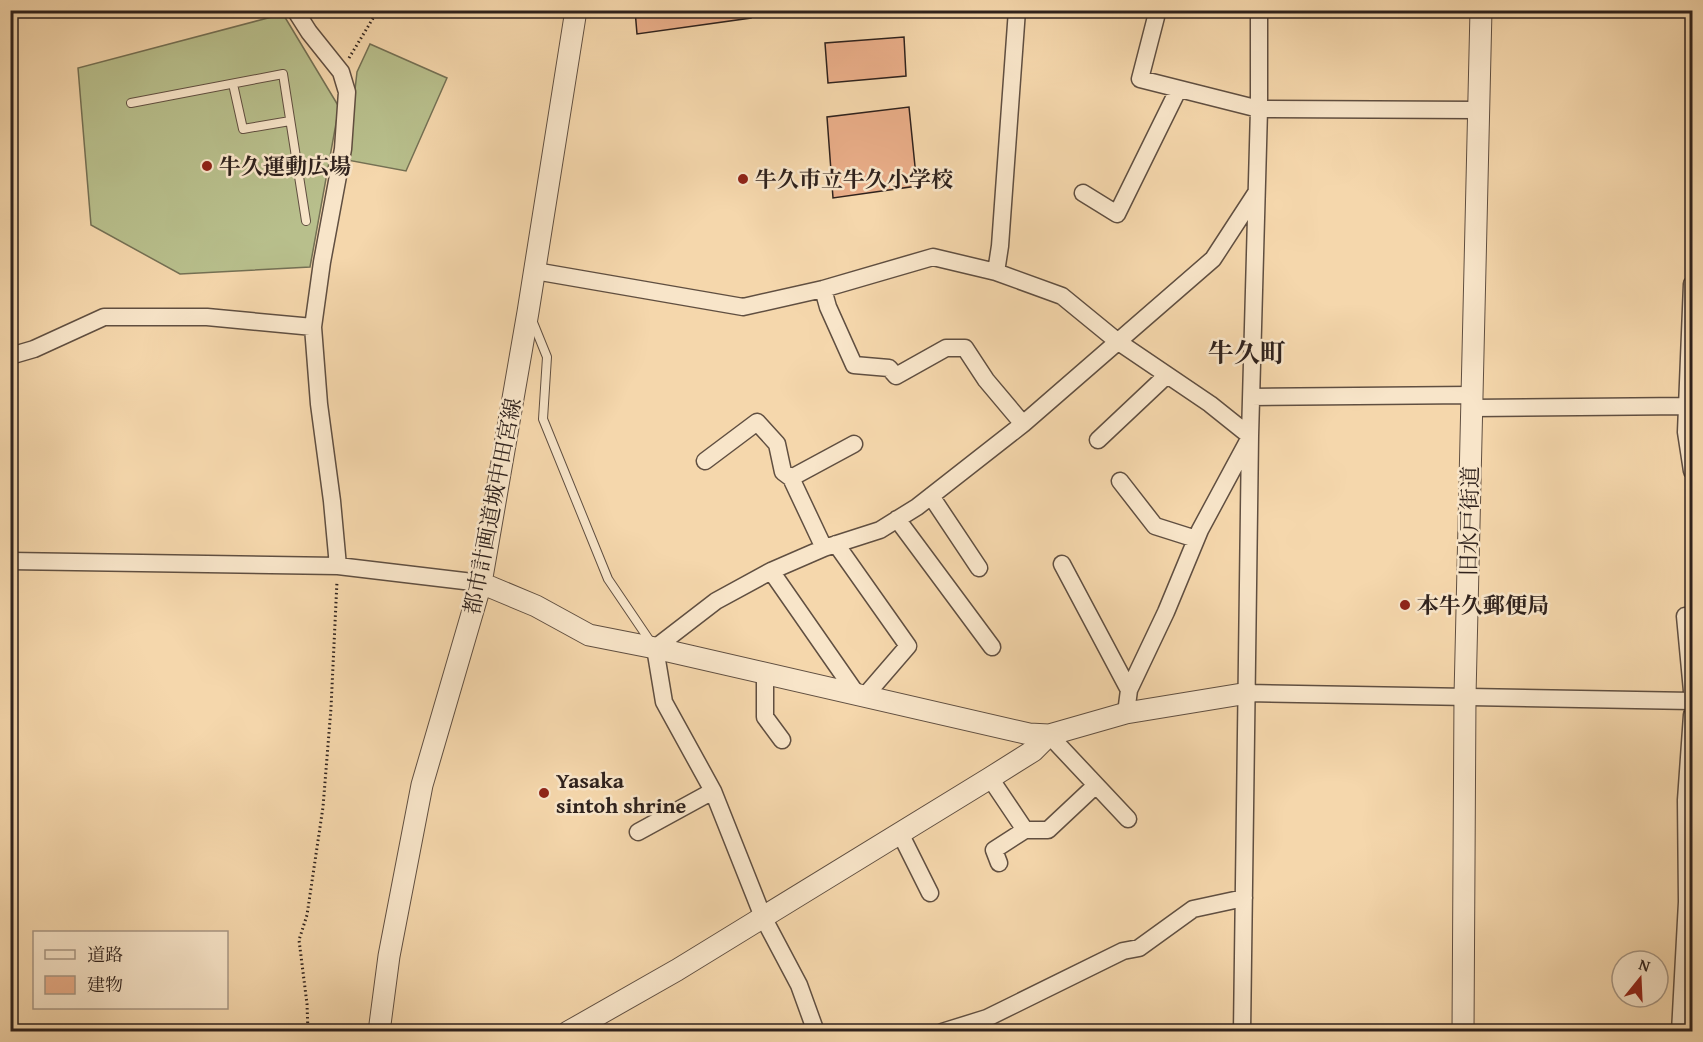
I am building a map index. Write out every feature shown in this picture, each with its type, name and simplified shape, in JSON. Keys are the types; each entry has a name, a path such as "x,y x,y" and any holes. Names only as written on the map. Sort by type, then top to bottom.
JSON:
{"street":[{"path":"295,10 309,32 341,72 347,92 343,149 322,262 313,327 319,404 338,566"},
{"name":"都市計画道城中田宮線","path":"379,1032 389,956 422,785 481,583 535,271 576,10"},
{"path":"996,272 1000,246 1017,10"},
{"path":"1242,1032 1250,436 1259,109 1259,10"},
{"name":"旧水戸街道","path":"1463,1032 1465,696 1480,10"},
{"path":"1156,17 1140,79 1178,90 1259,109 1479,110"},
{"path":"1083,193 1117,214 1178,90"},
{"path":"656,648 716,602 771,572 830,546 880,530 931,496 1023,424 1213,259 1256,193"},
{"path":"535,271 743,307 823,289 933,257 996,272 1062,296 1117,341 1210,404 1250,436"},
{"path":"1692,284 1689,396 1692,471"},
{"path":"823,289 828,307 854,365 889,368 896,376 946,348 965,348 987,381 1023,424"},
{"path":"10,356 34,349 104,317 207,317 313,327"},
{"path":"1098,440 1167,375"},
{"path":"1251,398 1472,401 1689,396"},
{"path":"705,461 757,422 777,444 783,472 791,478 830,546 908,646 861,696"},
{"path":"1126,713 1129,690 1166,612 1196,538 1250,436"},
{"path":"791,478 854,444"},
{"path":"1120,481 1155,526 1196,538"},
{"path":"931,496 979,568"},
{"path":"897,519 992,647"},
{"path":"10,561 338,566 481,583 536,606 589,635 656,648 1029,734 1049,735 1126,713 1248,693 1692,701"},
{"path":"1062,564 1129,690"},
{"path":"771,572 861,696"},
{"path":"1685,616 1692,691"},
{"path":"656,648 664,702 713,791 763,917 798,985 816,1032"},
{"path":"765,674 765,717 782,740"},
{"path":"1680,1032 1690,902 1686,800 1692,715"},
{"path":"568,1032 676,970 990,778 1033,751 1049,735"},
{"path":"1049,735 1128,819"},
{"path":"990,778 1025,830"},
{"path":"999,863 994,850 1025,830 1048,830 1096,785"},
{"path":"638,832 713,791"},
{"path":"900,833 930,893"},
{"path":"942,1032 987,1018 1123,951 1139,948 1193,909 1244,898"}],"lane":[{"path":"131,103 283,74 306,221"},
{"path":"233,84 243,129 290,121"},
{"path":"528,312 547,357 543,419 608,579 656,648"}],"path":[{"path":"341,72 378,10"},
{"path":"308,1032 308,1005 299,940 307,915 323,807 331,708 338,566"}],"green space":[{"name":"牛久運動広場","path":"283,14 339,107 310,267 180,274 91,225 78,68"},
{"name":"牛久運動広場","path":"370,44 447,78 406,171 347,160 357,72"}],"building":[{"path":"635,10 751,10 751,18 637,34"},
{"path":"904,37 906,76 828,83 825,43"},
{"path":"909,107 917,186 833,198 827,117"}],"place":[{"name":"牛久運動広場","path":"207,166"},
{"name":"牛久市立牛久小学校","path":"743,179"},
{"name":"本牛久郵便局","path":"1405,605"},
{"name":"Yasaka sintoh shrine","path":"544,793"}],"district":[{"name":"牛久町","path":"1247,353"}]}
